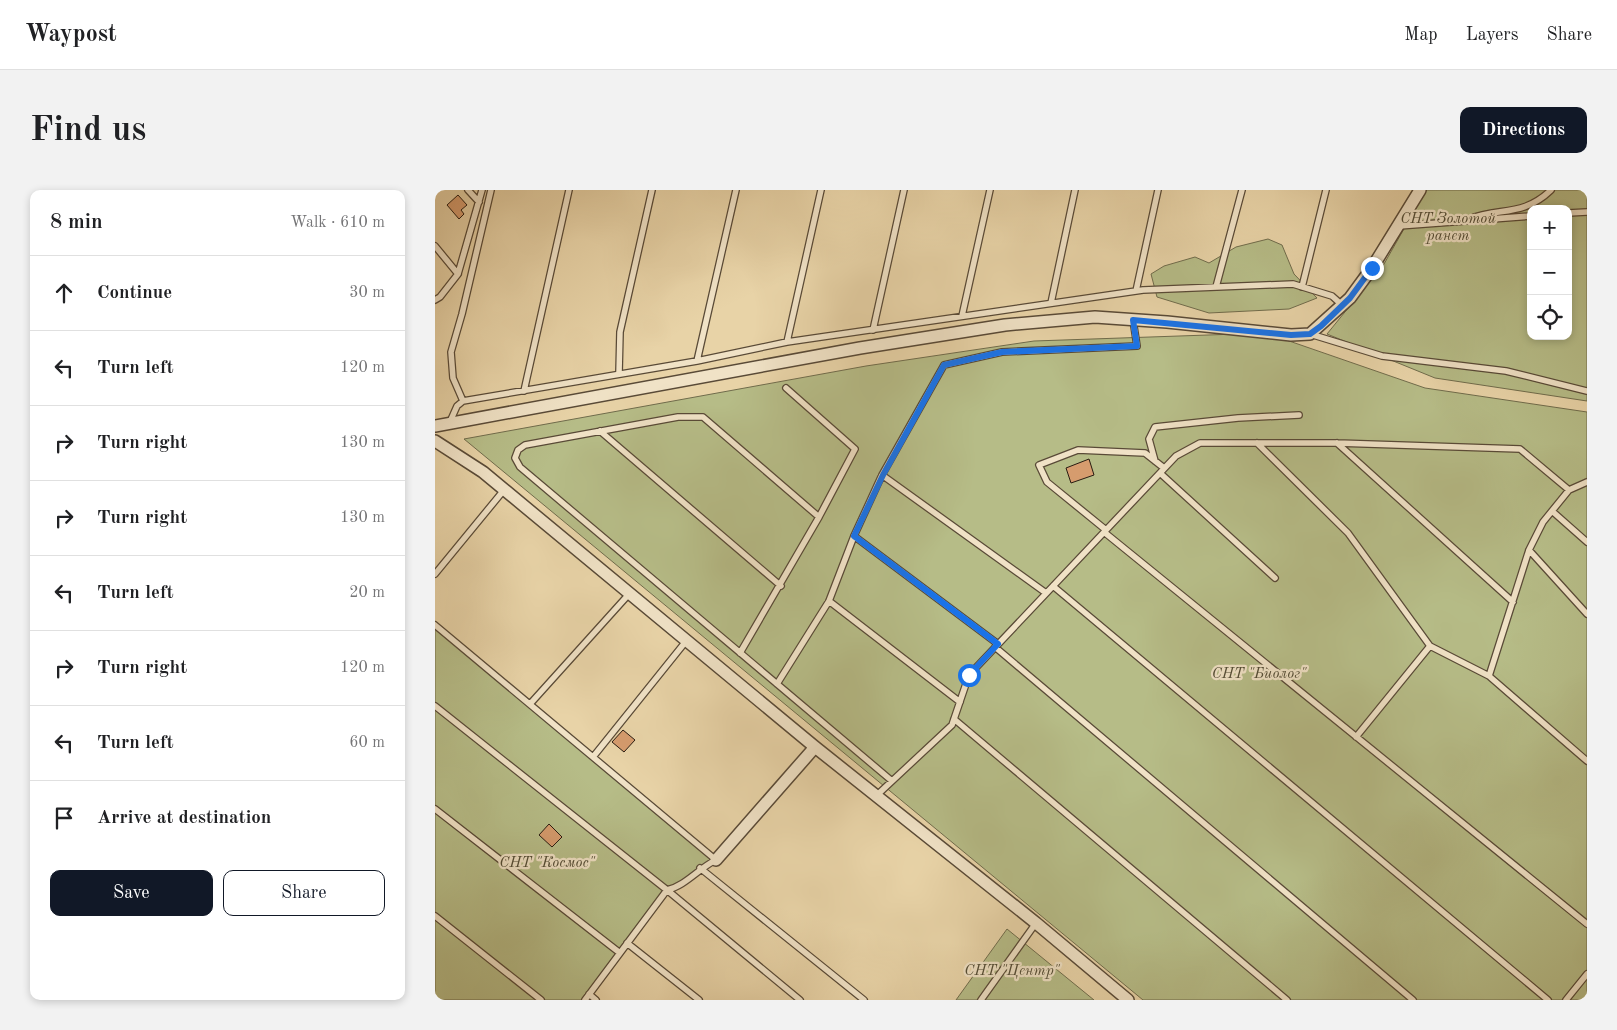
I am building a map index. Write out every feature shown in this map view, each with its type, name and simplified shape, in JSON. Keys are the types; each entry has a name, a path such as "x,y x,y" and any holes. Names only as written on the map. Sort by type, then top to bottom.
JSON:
{"street":[{"path":"435,426 860,348 1005,325 1095,317 1291,335 1310,334 1343,305 1372,268 1420,190"},
{"path":"437,445 483,472 815,747 1037,923 1128,1000"},
{"path":"716,860 815,747"}],"lane":[{"path":"468,190 479,202"},
{"path":"435,300 440,297 458,274 482,190"},
{"path":"463,401 453,378 451,352 462,314 491,190"},
{"path":"524,391 569,190"},
{"path":"619,373 620,332 651,190"},
{"path":"697,362 736,190"},
{"path":"787,342 821,190"},
{"path":"873,330 905,190"},
{"path":"962,316 990,190"},
{"path":"1051,303 1075,190"},
{"path":"1136,291 1158,190"},
{"path":"1216,287 1242,190"},
{"path":"1302,287 1326,190"},
{"path":"1462,221 1481,214 1510,212 1534,204 1551,190"},
{"path":"1572,213 1587,212"},
{"path":"1399,226 1527,216"},
{"path":"435,246 458,274"},
{"path":"449,424 457,406 463,401 619,373 697,362 787,342 1136,291 1293,284 1331,296 1343,305"},
{"path":"777,684 829,601 854,536 883,475 944,365 1002,352 1137,346 1133,320"},
{"path":"1310,334 1382,356 1506,371 1587,391"},
{"path":"740,653 781,586 855,449 786,388"},
{"path":"1155,461 1149,439 1155,428 1238,418 1299,415"},
{"path":"819,518 703,417 678,417 525,445 518,450 515,458 520,467 892,781"},
{"path":"600,431 781,586"},
{"path":"876,796 953,725 969,675 1162,470 1176,456 1200,443 1337,443 1520,449 1569,490"},
{"path":"1257,443 1348,533 1430,646 1489,676 1587,761"},
{"path":"1337,443 1513,602"},
{"path":"1275,578 1162,470 1155,461 1145,454 1078,450 1039,465 1047,482 1105,531 1587,924"},
{"path":"883,475 1046,593"},
{"path":"1489,676 1529,550 1543,522 1569,490 1587,482"},
{"path":"435,574 505,490"},
{"path":"1552,511 1587,542"},
{"path":"854,536 997,646 1413,1000"},
{"path":"1529,550 1587,614"},
{"path":"1053,586 1548,1000"},
{"path":"530,704 630,593"},
{"path":"829,601 960,702"},
{"path":"435,625 716,860 700,868 675,888 667,890 587,997 596,1000"},
{"path":"593,757 687,640"},
{"path":"1356,737 1430,646"},
{"path":"435,706 667,890 800,1000"},
{"path":"954,719 1287,1000"},
{"path":"435,809 620,953"},
{"path":"700,868 864,1000"},
{"path":"435,916 541,1000"},
{"path":"981,1000 1037,923"},
{"path":"627,943 699,1000"},
{"path":"1566,1000 1587,974"}],"green space":[{"name":"СНТ Золотой ранет","path":"1426,190 1587,190 1587,401 1435,378 1327,334 1384,264"},
{"path":"1268,239 1282,245 1294,274 1317,298 1289,309 1209,313 1157,297 1151,274 1164,266 1195,257 1209,263 1236,247"},
{"name":"СНТ \"Биолог\"","path":"1266,333 1425,388 1587,412 1587,1000 1143,1000 464,439 866,366 1034,341"},
{"name":"СНТ \"Космос\"","path":"435,621 716,860 675,888 667,890 585,1000 435,1000"},
{"name":"СНТ \"Центр\"","path":"1007,929 1094,1000 956,1000"}],"building":[{"path":"458,195 467,205 461,210 464,214 459,219 447,205"},
{"path":"1089,459 1094,475 1071,483 1066,468"},
{"path":"623,730 635,740 624,752 612,742"},
{"path":"549,824 562,837 552,847 539,835"}],"route":[{"path":"969,675 998,644 854,536 883,475 944,365 1002,352 1137,346 1133,320 1291,335 1310,334 1350,298 1372,268"}]}
